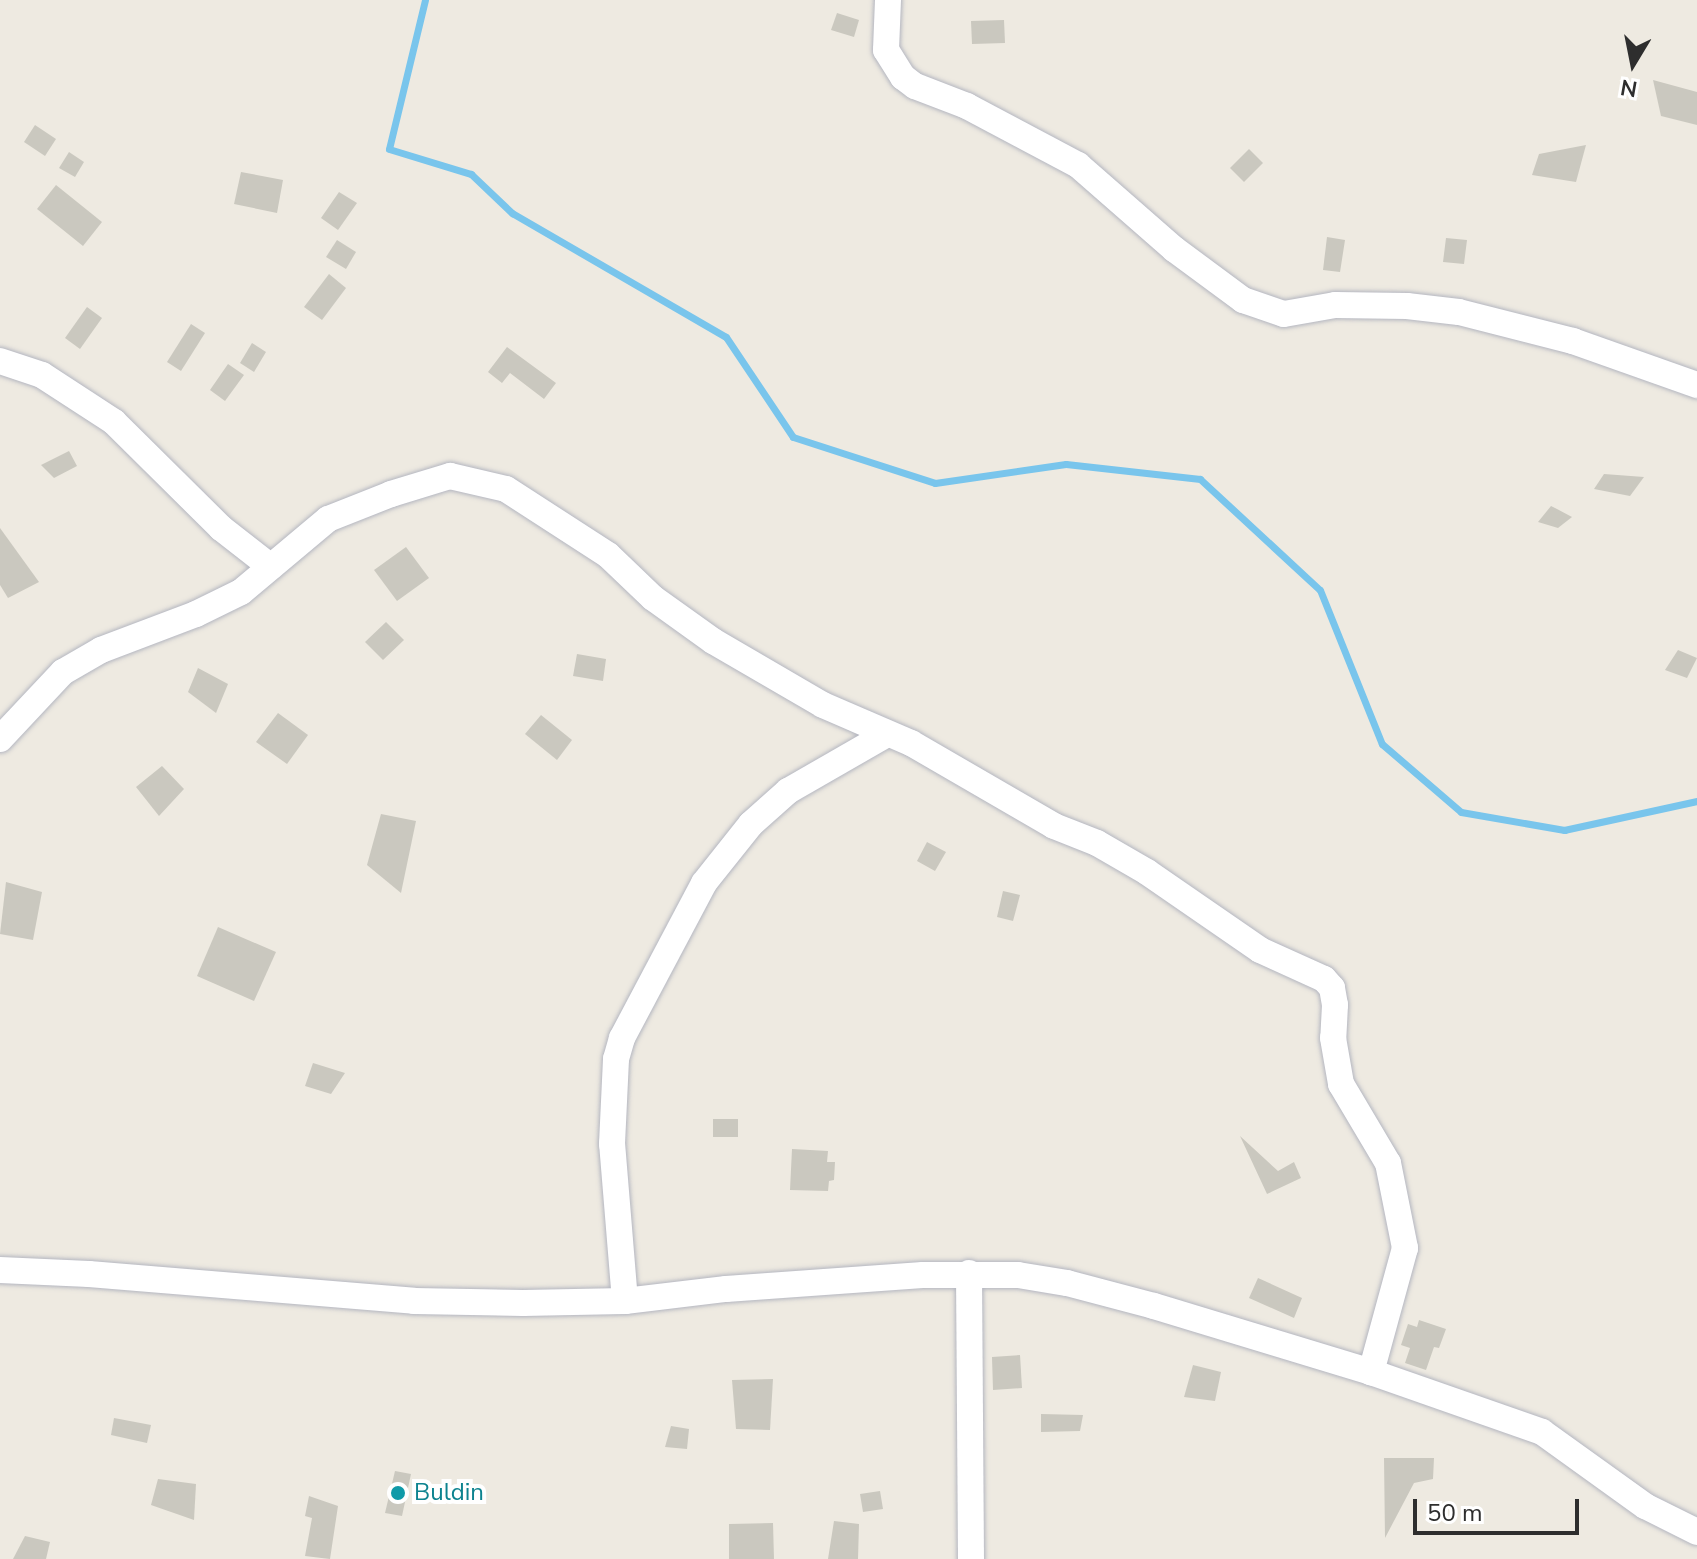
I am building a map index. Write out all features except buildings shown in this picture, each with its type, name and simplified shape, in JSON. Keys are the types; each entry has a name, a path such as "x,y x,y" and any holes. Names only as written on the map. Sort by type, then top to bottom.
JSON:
{"street":[{"path":"888,0 886,50 903,77 915,86 967,106 1078,165 1174,249 1243,300 1284,314 1335,305 1407,306 1459,312 1573,341 1697,385"},
{"path":"0,361 42,375 114,422 221,528 271,567"},
{"path":"0,739 63,672 101,650 196,614 241,592 296,543 341,514 391,494 450,476 479,480 506,489 570,527 608,555 653,598 713,641 823,705 911,743 1054,826 1110,850 1260,950 1324,979 1332,988 1335,1063 1341,1084 1388,1163 1405,1248 1371,1372"},
{"path":"625,1301 612,1144 616,1059 622,1038 704,883 751,824 788,791 887,734"},
{"path":"0,1270 103,1275 414,1301 625,1301 726,1289 969,1273 1018,1275 1067,1283 1179,1313 1371,1372 1542,1432 1645,1506 1694,1522"},
{"path":"969,1273 971,1559"}],"waterway":[{"path":"425,0 389,149 471,174 512,213 726,337 793,437 935,483 1066,464 1200,479 1320,590 1382,744 1461,812 1564,830 1697,801"}],"place":[{"name":"Buldin","path":"398,1493"}]}
